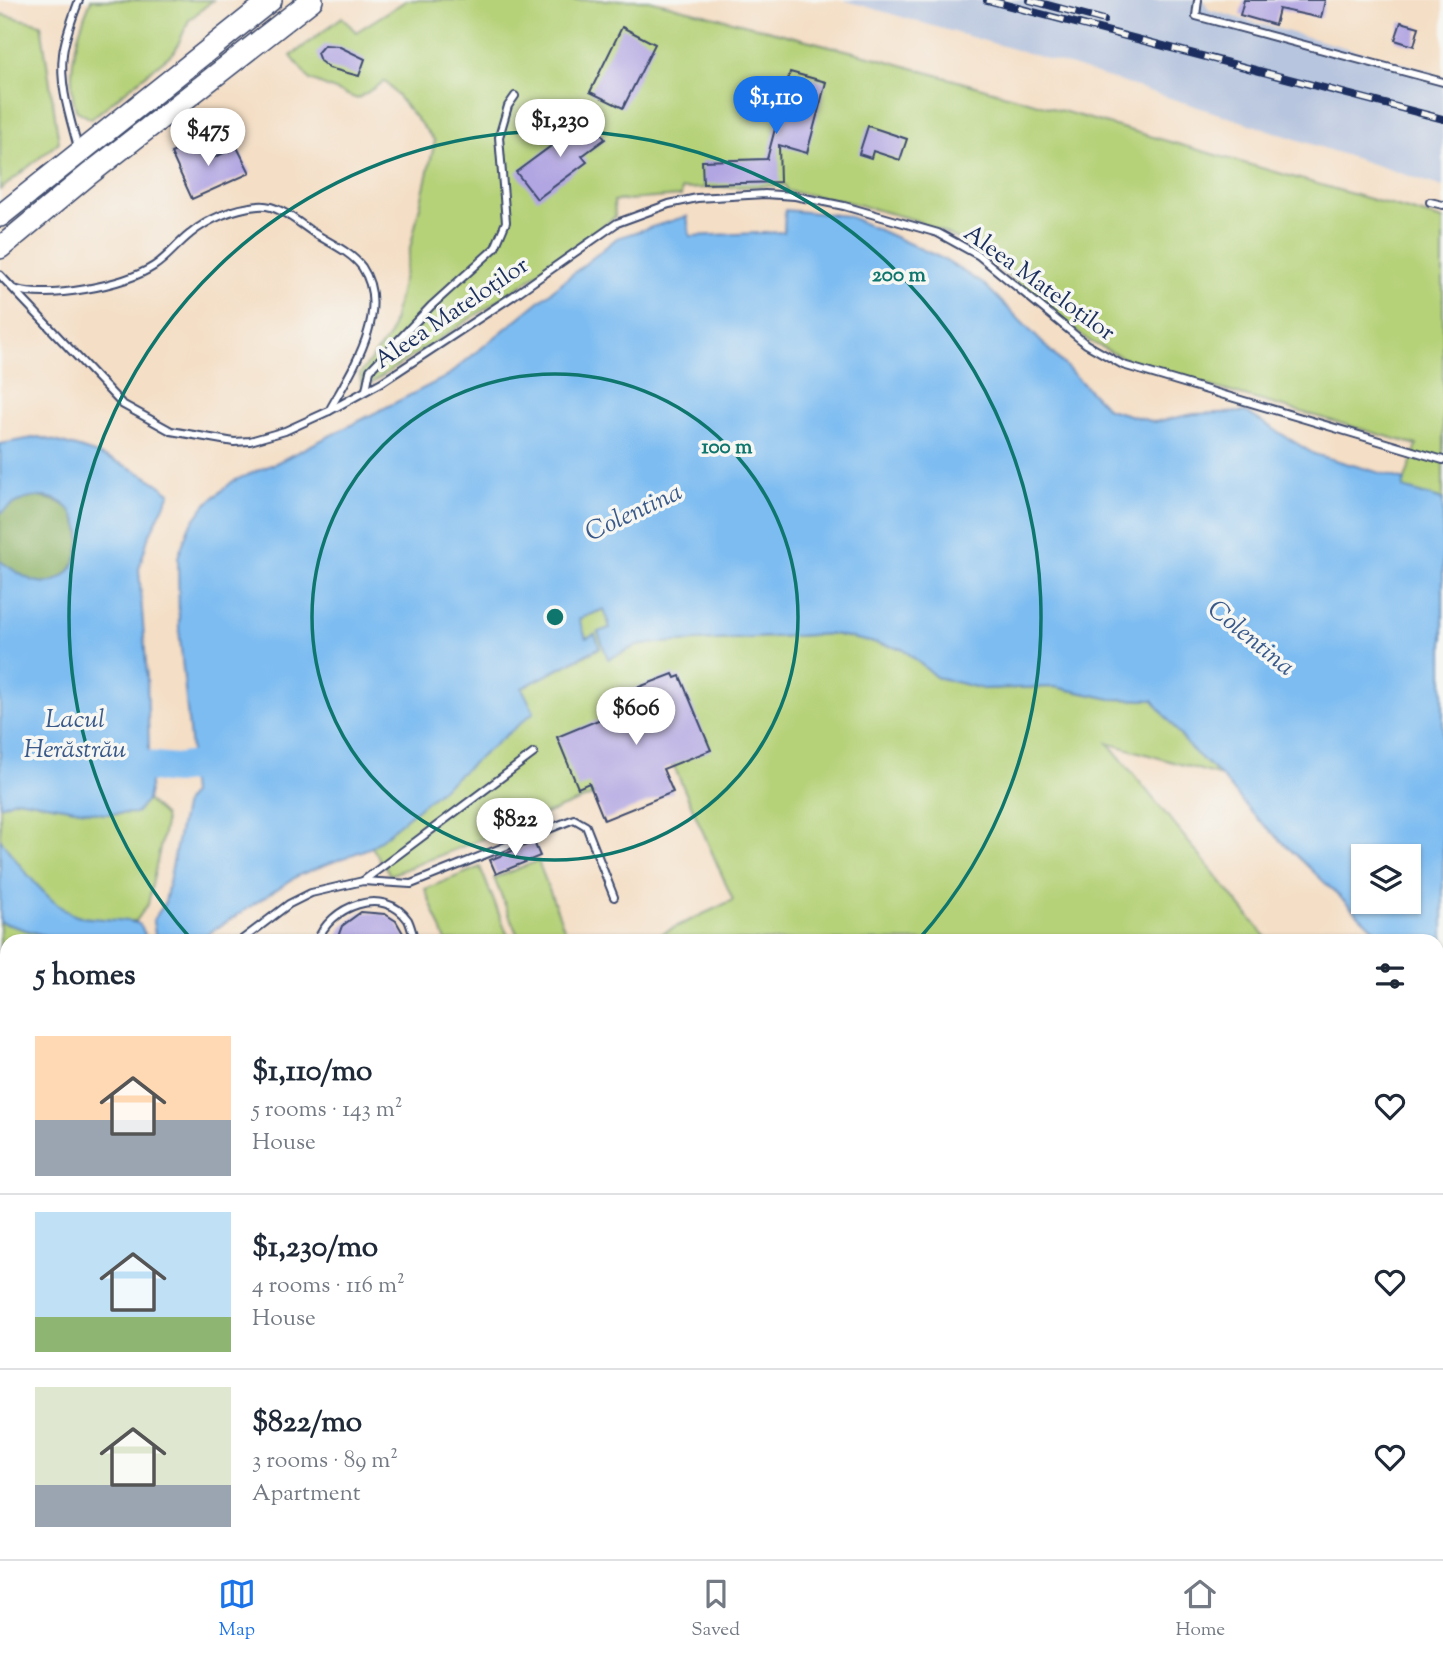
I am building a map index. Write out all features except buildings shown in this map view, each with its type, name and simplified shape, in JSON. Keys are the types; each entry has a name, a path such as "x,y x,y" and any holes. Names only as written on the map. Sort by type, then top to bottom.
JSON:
{"main road":[{"path":"0,216 271,0"},
{"path":"0,248 88,175 312,0"}],"lane":[{"path":"79,0 64,44 62,66 64,93 79,152"},
{"path":"1198,0 1196,16 1443,82"},
{"path":"366,390 370,370 431,306 495,248 506,222 499,137 508,106 515,96"},
{"name":"Aleea Mateloților","path":"0,275 122,404 171,431 213,440 250,441 292,429 366,390 628,217 697,198 779,194 844,206 952,240 978,255 1086,344 1124,365 1443,460"},
{"path":"1430,202 1443,205"},
{"name":"Aleea Mateloților","path":"12,288 36,294 55,293 123,279 152,268 204,223 243,209 271,206 351,257 361,266 371,292 373,306 368,330 329,411"},
{"path":"363,881 534,754"},
{"path":"250,934 289,904 311,893 363,881 411,884 574,819 586,827 614,897"},
{"path":"322,934 333,915 354,904 369,903 384,905 408,920 412,934"}],"shaded area":[{"path":"843,0 1204,0 1209,10 1434,72 1433,76 1443,78 1443,187 1072,66"}],"green space":[{"path":"91,0 213,0 189,20 175,51 91,119 76,110 72,69 77,40"},
{"path":"407,0 649,0 881,59 1443,220 1443,500 1402,488 1417,445 1139,366 1089,341 968,243 915,220 844,201 787,191 785,185 682,189 681,196 614,201 615,217 516,289 362,389 360,374 390,335 435,141 385,81 357,99 310,80 291,56 342,17 356,32"},
{"path":"0,14 41,24 59,142 0,190"},
{"path":"34,496 66,506 79,528 80,542 72,567 52,582 29,579 0,561 0,514 14,501"},
{"path":"605,609 610,628 598,632 609,659 637,646 657,643 833,634 903,649 936,677 983,689 1055,687 1111,699 1153,700 1191,749 1221,776 1108,743 1263,934 661,934 733,900 673,764 390,875 372,847 533,712 522,688 600,648 586,638 579,619"},
{"path":"17,799 105,814 136,813 147,800 164,816 165,824 148,904 136,921 104,921 79,917 52,901 42,891 0,839 0,806"},
{"path":"538,861 566,934 517,934 494,878"},
{"path":"480,867 507,934 443,934 425,889"},
{"path":"0,922 39,934 0,934"}],"water":[{"path":"785,210 848,216 941,258 985,285 1108,409 1154,422 1194,414 1246,412 1314,454 1405,480 1403,488 1443,500 1443,934 1379,934 1358,914 1421,914 1421,844 1351,844 1351,908 1252,813 1221,776 1191,749 1153,700 1111,699 1055,687 983,689 936,677 903,649 833,634 657,643 636,646 608,659 598,632 610,628 604,609 579,619 586,638 595,634 600,647 522,688 534,712 372,847 299,875 208,934 155,934 153,921 165,902 185,802 191,794 188,763 192,761 179,629 178,557 189,527 205,505 233,481 276,463 446,377 617,238 687,216 690,236 784,232"},
{"name":"Lacul Herăstrău","path":"38,437 124,465 156,482 170,493 148,538 139,569 147,677 150,786 147,800 136,813 104,814 17,799 0,806 0,561 28,578 38,582 50,582 69,571 79,551 79,528 75,517 58,501 38,497 28,499 8,507 0,514 0,444"},
{"path":"0,839 35,883 67,911 77,916 138,923 144,934 39,934 0,922"}],"waterway":[{"name":"Colentina","path":"109,762 175,769 227,761"}],"railway":[{"path":"987,0 1443,119"},
{"path":"1029,0 1104,20"}]}
